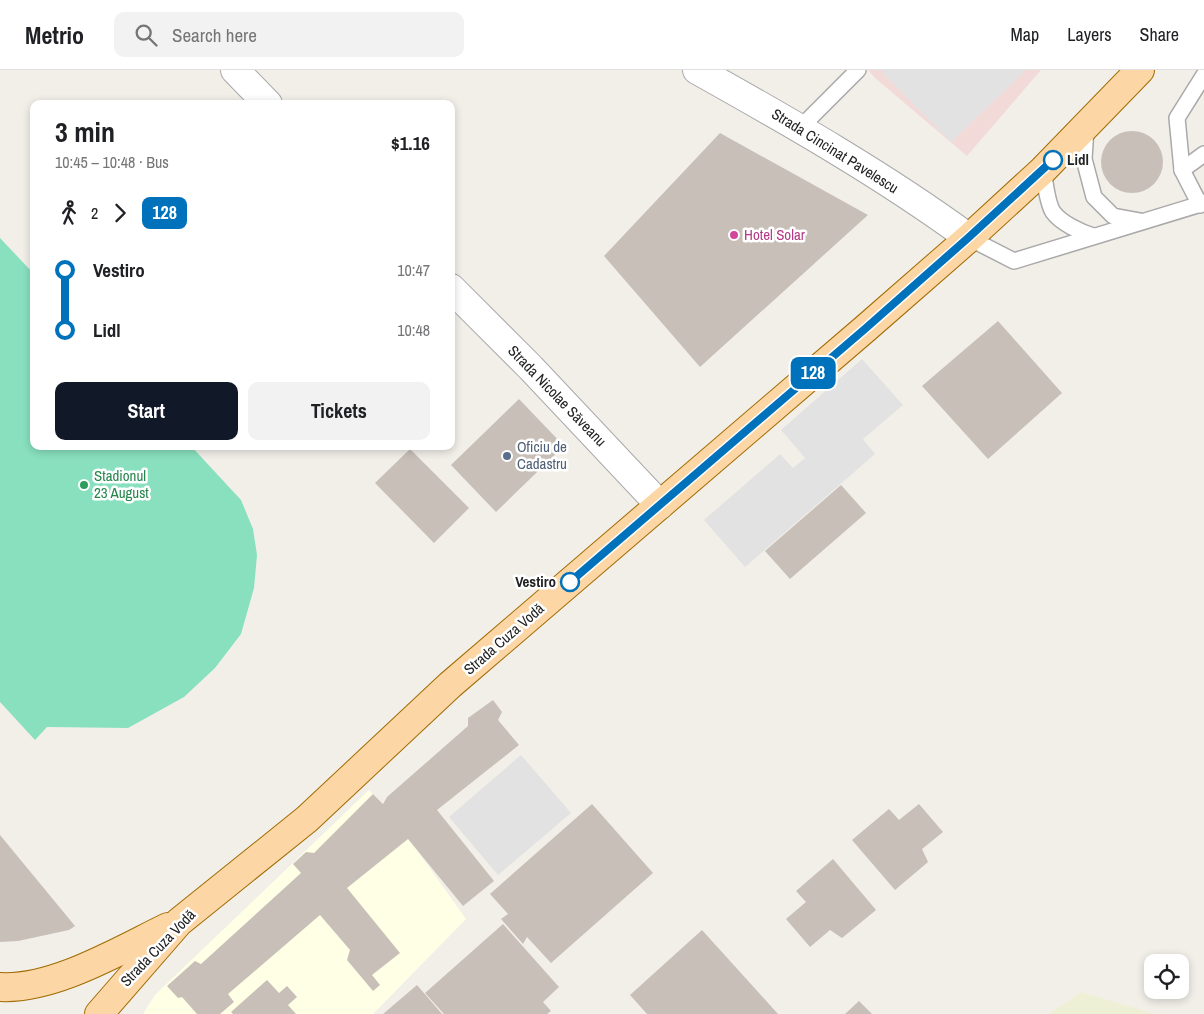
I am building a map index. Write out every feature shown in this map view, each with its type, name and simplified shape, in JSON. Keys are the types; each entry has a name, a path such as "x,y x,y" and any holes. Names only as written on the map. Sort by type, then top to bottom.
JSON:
{"main road":[{"name":"Strada Cuza Vodă","path":"99,1014 179,922 307,819 450,686 968,238 1043,170 1140,70"},
{"path":"0,987 13,988 67,976 179,922"}],"street":[{"path":"235,70 264,100"},
{"name":"Strada Cincinat Pavelescu","path":"698,70 800,128 935,213 968,238"},
{"name":"Strada Nicolae Săveanu","path":"455,292 537,375 660,505"}],"lane":[{"path":"800,128 858,70"},
{"path":"968,238 1014,261 1202,203 1182,170 1177,118 1204,75"},
{"path":"1086,126 1084,159 1094,197 1113,216 1144,222"},
{"path":"1182,170 1204,154"},
{"path":"1043,170 1047,194 1053,212 1076,230 1093,236"}],"shaded area":[{"path":"868,70 1041,70 967,156"},
{"path":"884,70 1026,70 951,142 882,72"},
{"path":"862,359 903,405 863,439 875,454 745,567 704,520 780,454 793,468 805,458 781,430"},
{"path":"521,755 571,813 498,875 449,817"},
{"path":"369,790 383,804 387,797 411,824 409,839 466,919 373,1014 143,1014 155,995"},
{"path":"1081,992 1155,1014 1049,1014"}],"green space":[{"path":"0,238 30,270 30,450 195,450 241,500 253,529 257,555 254,588 241,634 215,668 184,697 128,728 47,727 35,740 0,702"}],"building":[{"path":"1132,131 1144,134 1154,140 1160,150 1163,162 1160,174 1154,184 1144,190 1132,193 1120,190 1110,184 1104,174 1101,162 1104,150 1110,140 1120,134"},
{"name":"Hotel Solar","path":"720,133 868,215 700,367 604,256"},
{"path":"998,321 1062,393 988,459 922,386"},
{"name":"Oficiu de Cadastru","path":"519,399 564,446 496,512 451,465"},
{"path":"411,450 469,508 434,543 375,483"},
{"path":"841,485 866,513 790,579 765,551"},
{"path":"493,700 502,712 498,720 519,745 437,810 494,881 463,906 408,839 347,888 400,953 372,975 380,985 373,991 347,960 350,950 320,915 228,994 234,1002 220,1014 197,1014 182,997 178,998 167,986 195,961 201,964 301,873 293,864 306,852 314,853 373,794 383,804 387,797 468,726 468,718"},
{"path":"592,804 653,873 551,963 527,937 523,944 501,919 508,914 490,894"},
{"path":"919,804 943,832 922,849 928,862 895,890 852,840 889,809 899,820"},
{"path":"0,835 75,926 69,930 18,941 0,942"},
{"path":"833,859 876,910 842,938 830,930 810,947 786,919 806,902 796,891"},
{"path":"503,924 559,987 543,1002 551,1011 547,1014 444,1014 425,993"},
{"path":"702,930 778,1014 647,1014 630,995"},
{"path":"267,980 279,993 287,986 297,997 288,1005 296,1014 233,1014 231,1012"},
{"path":"417,985 442,1014 383,1014"},
{"path":"859,1001 872,1014 845,1014"}],"bus line":[{"name":"128","path":"570,582 866,328 1053,160"}],"place":[{"name":"Lidl","path":"1053,160"},
{"name":"Hotel Solar","path":"734,235"},
{"name":"Oficiu de Cadastru","path":"507,456"},
{"name":"Stadionul 23 August","path":"84,485"},
{"name":"Vestiro","path":"570,582"}]}
